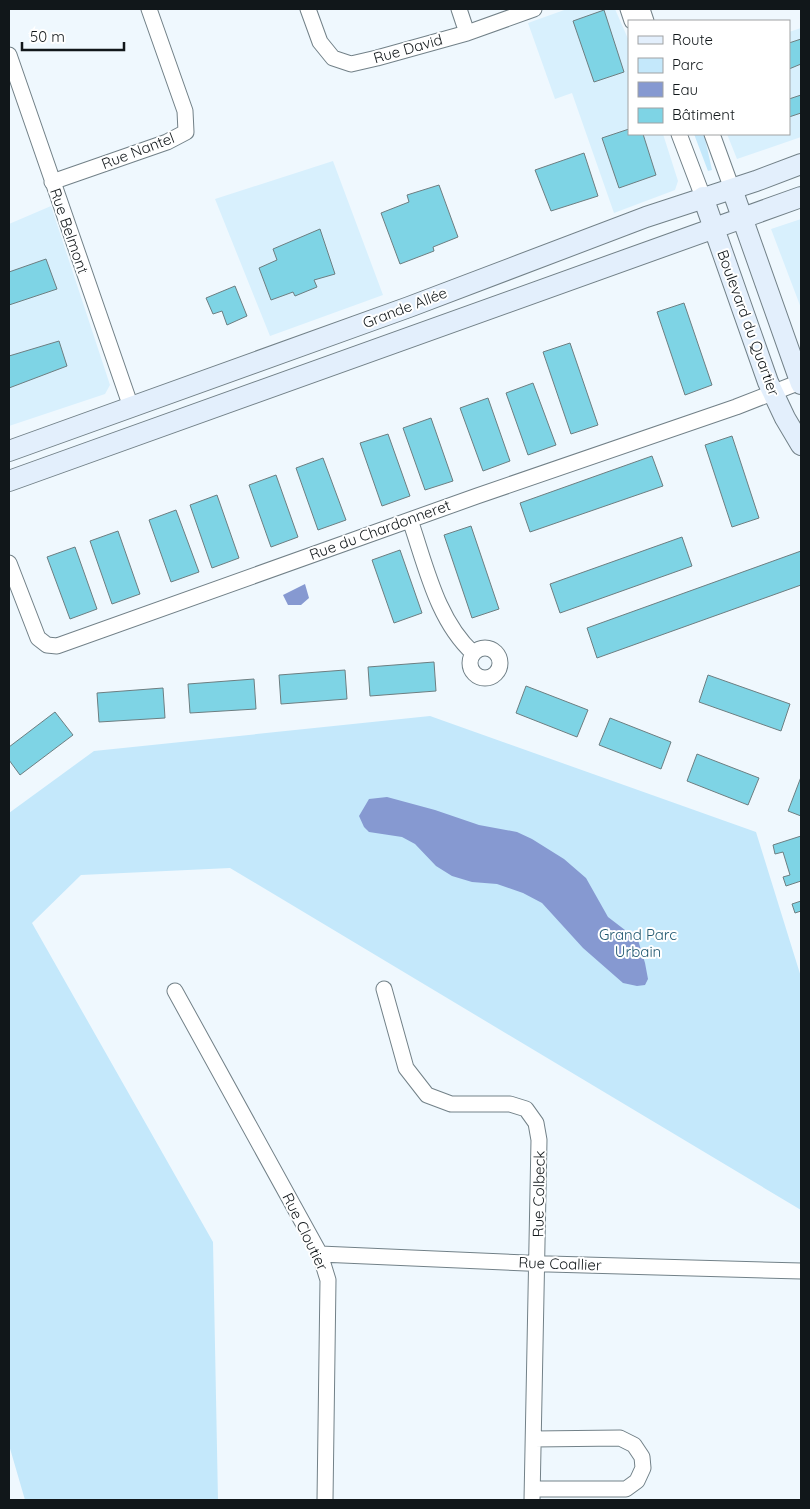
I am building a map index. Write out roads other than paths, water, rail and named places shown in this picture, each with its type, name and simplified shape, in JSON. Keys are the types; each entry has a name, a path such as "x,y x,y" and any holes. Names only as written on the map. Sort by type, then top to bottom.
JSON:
{"main road":[{"name":"Grande Allée","path":"9,451 403,309 554,251 703,197 801,164"},
{"name":"Boulevard du Quartier","path":"732,188 801,383"},
{"name":"Boulevard du Quartier","path":"703,197 773,393 785,418 801,444"},
{"name":"Grande Allée","path":"9,480 801,197"}],"street":[{"name":"Rue Nantel","path":"52,182 167,142 186,132 185,111 149,9"},
{"name":"Rue David","path":"308,9 320,42 333,58 351,64 467,33 534,9"},
{"path":"459,9 467,33"},
{"name":"Rue Belmont","path":"9,55 131,407"},
{"path":"680,135 703,197"},
{"path":"712,135 732,188"},
{"name":"Rue du Chardonneret","path":"9,563 38,638 47,645 57,646 410,520 673,430 801,383"},
{"path":"410,520 444,616 460,640 473,653"},
{"name":"Rue Colbeck","path":"384,989 406,1068 428,1095 451,1104 510,1104 526,1109 536,1123 539,1140 538,1263 532,1495"},
{"name":"Rue Cloutier","path":"175,991 320,1254 328,1280 325,1500"},
{"name":"Rue Coallier","path":"320,1254 801,1271"},
{"path":"532,1495 626,1489 637,1481 643,1468 642,1456 634,1445 620,1438 534,1440"}],"water":[{"path":"305,584 309,598 301,605 288,605 283,595"},
{"path":"387,797 435,810 479,825 517,832 564,859 586,878 608,917 638,940 648,979 645,985 637,986 623,983 583,948 542,903 523,893 497,884 472,882 452,876 436,866 415,844 402,837 369,832 364,827 359,816 369,799"}],"park label":[{"name":"Grand Parc Urbain","path":"638,944"}]}
